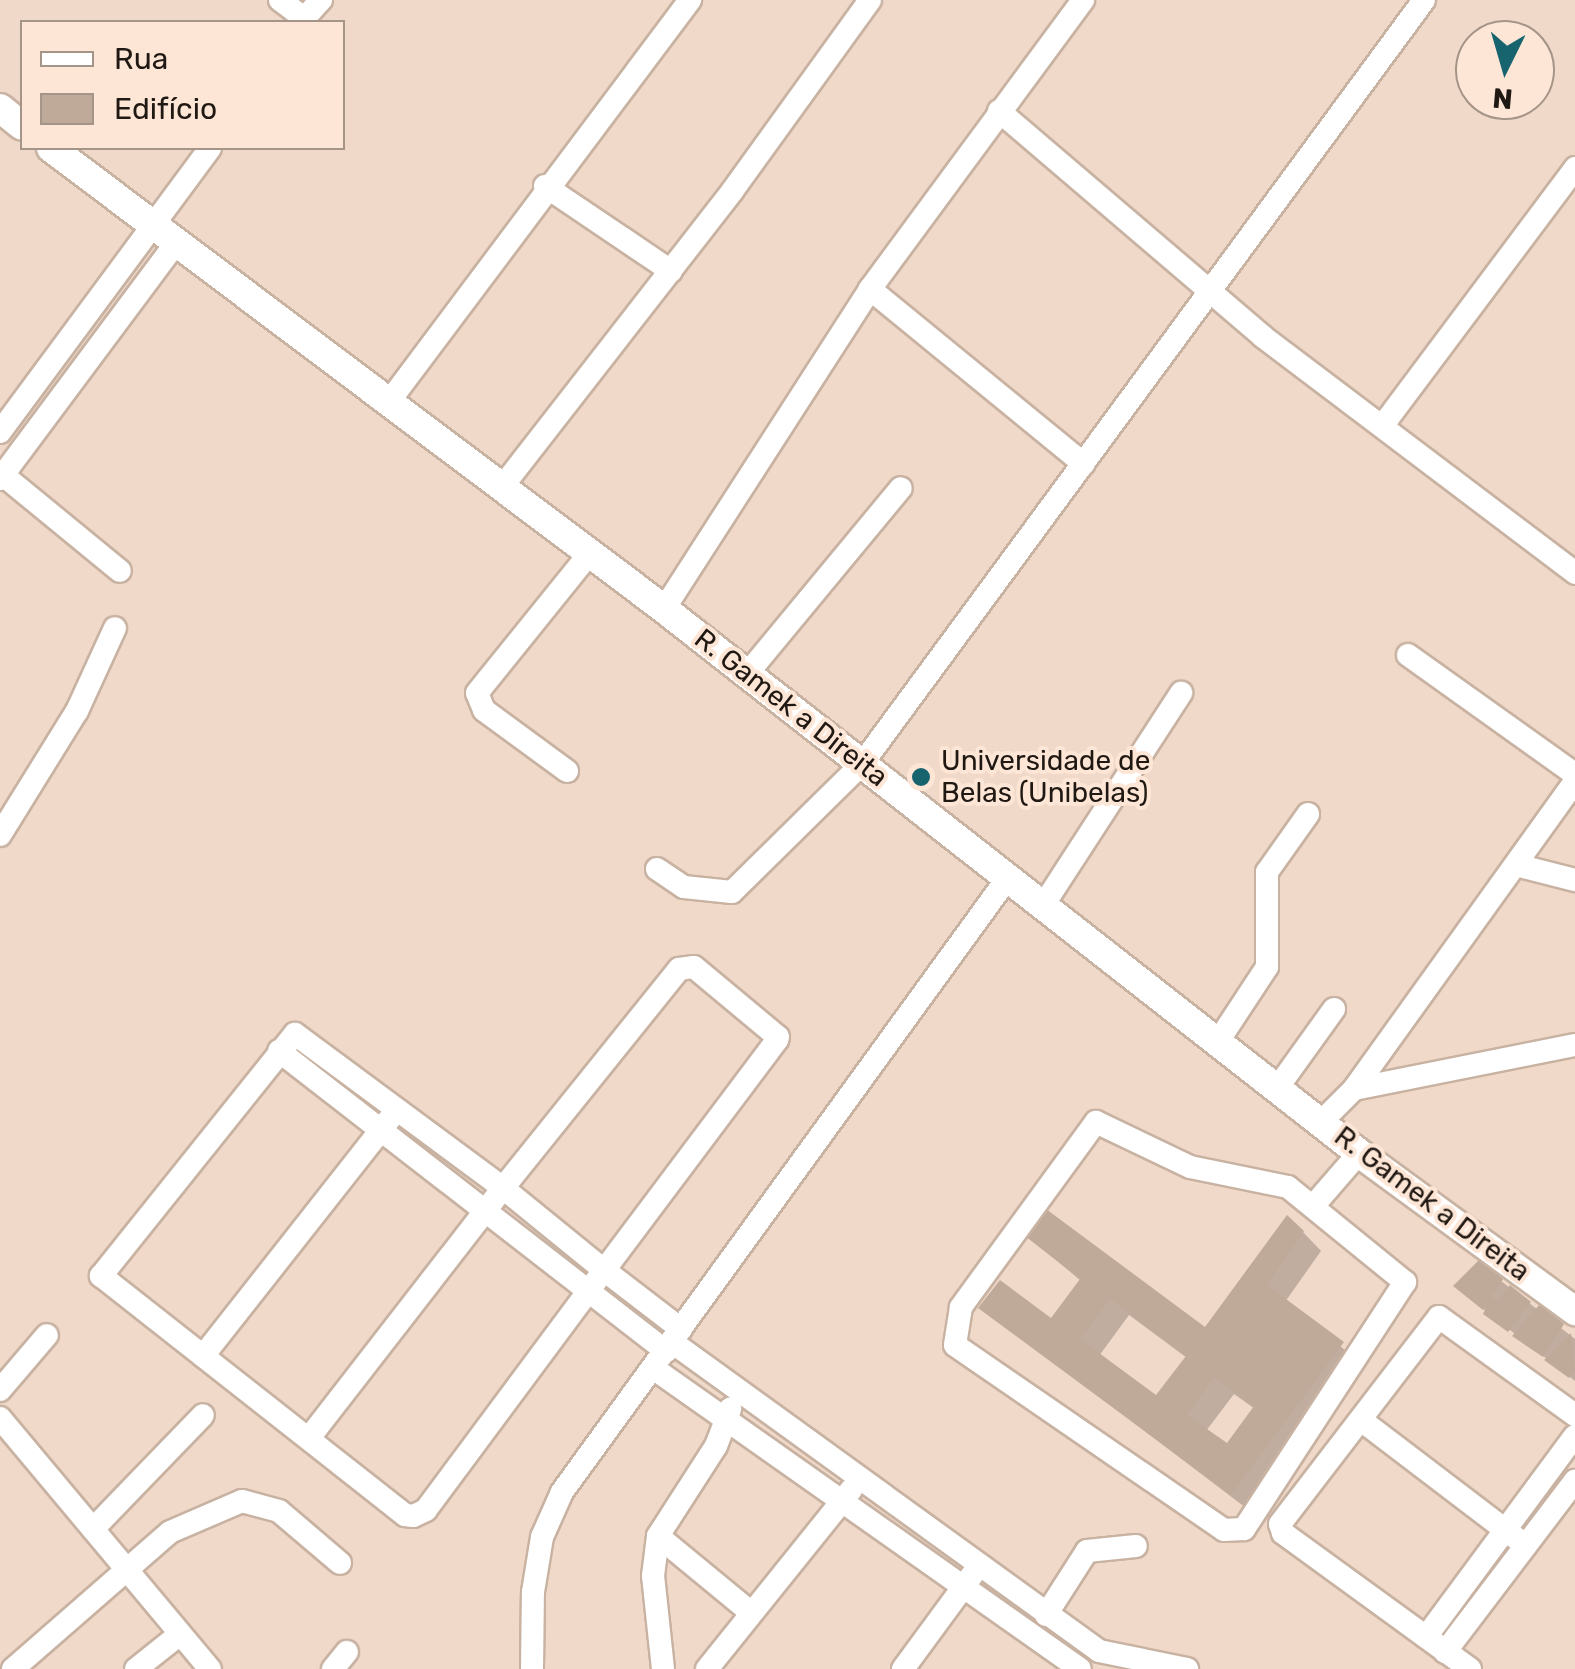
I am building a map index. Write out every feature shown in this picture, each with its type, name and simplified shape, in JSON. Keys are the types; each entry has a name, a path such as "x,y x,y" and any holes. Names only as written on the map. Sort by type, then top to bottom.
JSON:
{"main road":[{"path":"0,108 20,124"},
{"name":"R. Gamek a Direita","path":"54,150 664,608 1360,1153 1575,1311"}],"street":[{"path":"280,0 302,20 321,0"},
{"path":"502,486 671,271 870,0"},
{"path":"664,608 870,289 1083,0"},
{"path":"657,870 684,887 732,892 862,764 1424,0"},
{"path":"388,403 681,3"},
{"path":"1000,111 1209,291 1575,572"},
{"path":"120,571 2,477 164,234 209,150"},
{"path":"1383,425 1575,168"},
{"path":"545,186 671,271"},
{"path":"0,432 164,234"},
{"path":"870,289 1084,464"},
{"path":"747,674 901,488"},
{"path":"567,771 484,710 478,694 589,554"},
{"path":"0,836 78,711 115,628"},
{"path":"1408,655 1575,774"},
{"path":"1044,904 1181,693"},
{"path":"1322,1121 1354,1089 1575,782"},
{"path":"1218,1042 1266,967 1267,872 1308,814"},
{"path":"1516,865 1575,880"},
{"path":"532,1669 533,1592 550,1513 1009,876"},
{"path":"310,1438 503,1188 679,969 694,967 776,1031 776,1040 604,1270 588,1292 420,1514 405,1515 106,1283 102,1273 291,1036 304,1036 503,1188 604,1270 723,1418 746,1435 970,1578 1046,1615 1110,1656 1186,1669"},
{"path":"1278,1088 1334,1010"},
{"path":"1354,1089 1575,1045"},
{"path":"279,1051 588,1292 742,1394 858,1478 1080,1669"},
{"path":"203,1356 398,1108"},
{"path":"1096,1122 1190,1167 1271,1180 1314,1206 1402,1274 1404,1288 1244,1529 1224,1530 955,1345 961,1308 1086,1127 1096,1122"},
{"path":"1314,1206 1360,1153"},
{"path":"1470,1669 1280,1530 1440,1316 1575,1415"},
{"path":"0,1390 47,1335"},
{"path":"663,1669 654,1576 658,1536 716,1446 723,1418 742,1394"},
{"path":"716,1446 746,1435 766,1412"},
{"path":"94,1528 203,1415"},
{"path":"1361,1420 1526,1546"},
{"path":"1,1422 210,1669"},
{"path":"1426,1636 1575,1436"},
{"path":"707,1669 858,1478"},
{"path":"1446,1652 1575,1482"},
{"path":"13,1669 125,1568 181,1524 242,1501 279,1511 340,1563"},
{"path":"658,1536 750,1611"},
{"path":"1046,1615 1087,1551 1136,1546"},
{"path":"904,1669 970,1578"},
{"path":"136,1669 180,1634"}],"building":[{"path":"1046,1209 1205,1327 1287,1215 1304,1231 1267,1285 1344,1342 1231,1495 978,1308 1000,1280 1051,1318 1080,1279 1025,1236","holes":["1110,1299 1186,1356 1156,1395 1080,1339","1214,1377 1254,1406 1227,1443 1187,1415"]},
{"path":"1480,1259 1503,1279 1483,1310 1453,1286"},
{"path":"1510,1285 1531,1302 1508,1332 1483,1314 1491,1297 1499,1300"},
{"path":"1540,1304 1564,1324 1543,1357 1512,1336"},
{"path":"1571,1333 1575,1370 1569,1378 1544,1360"}],"place":[{"name":"Universidade de Belas (Unibelas)","path":"921,777"}]}
